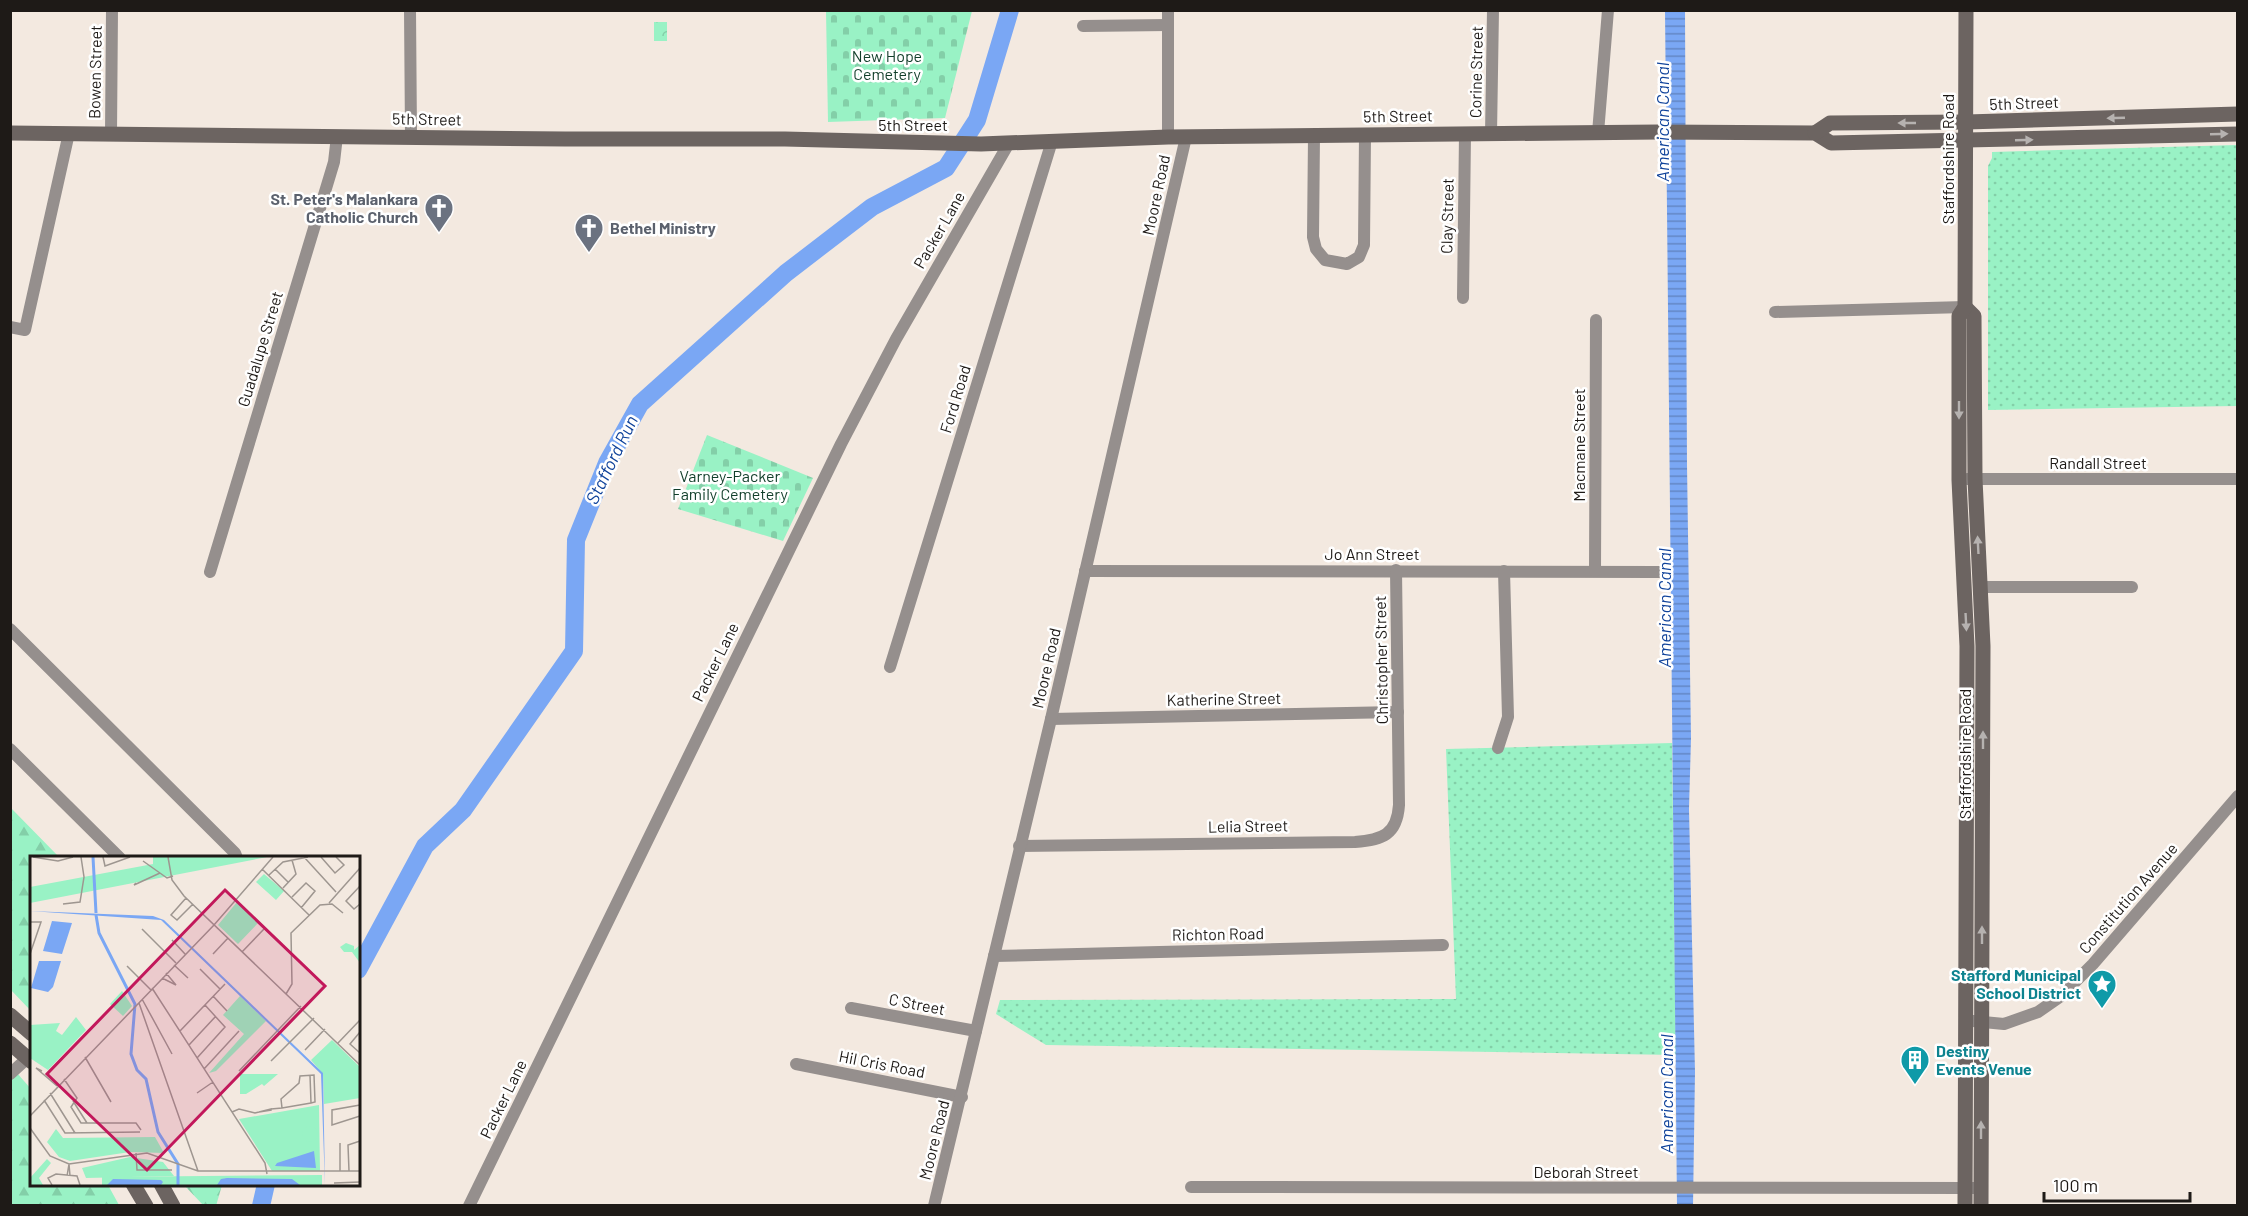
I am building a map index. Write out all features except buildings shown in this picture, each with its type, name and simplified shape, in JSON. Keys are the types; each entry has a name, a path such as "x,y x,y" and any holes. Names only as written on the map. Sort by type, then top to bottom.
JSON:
{"main road":[{"name":"Staffordshire Road","path":"1966,10 1965,307 1959,316 1959,480 1967,646 1966,1021 1973,1188 1981,1206"},
{"name":"5th Street","path":"1815,133 1830,123 1966,122 2238,114"},
{"path":"2142,117 2143,136"},
{"path":"2073,119 2074,138"},
{"path":"1881,123 1886,142"},
{"name":"5th Street","path":"10,132 565,139 785,139 981,144 1168,137 1659,132 1815,133 1831,143 2238,134"},
{"name":"Staffordshire Road","path":"1965,307 1974,316 1975,479 1983,646 1982,1021 1973,1188 1965,1206"},
{"path":"10,1015 30,1032"},
{"path":"10,1043 30,1058"},
{"path":"134,1186 146,1206"},
{"path":"162,1186 173,1206"}],"street":[{"name":"Bowen Street","path":"111,133 112,10"},
{"path":"410,10 411,136"},
{"name":"Moore Road","path":"1168,10 1168,137"},
{"name":"Corine Street","path":"1491,134 1493,10"},
{"path":"1598,133 1608,10"},
{"path":"1083,27 1168,25"},
{"path":"10,327 25,330 69,133"},
{"name":"Clay Street","path":"1463,298 1465,134"},
{"path":"1314,136 1313,237 1316,249 1324,260 1347,264 1359,257 1364,245 1365,135"},
{"name":"Guadalupe Street","path":"210,572 334,162 337,136"},
{"name":"Moore Road","path":"934,1206 1051,719 1186,137"},
{"name":"Ford Road","path":"890,667 1052,141"},
{"name":"Packer Lane","path":"469,1206 841,444 896,339 1009,143"},
{"path":"1775,312 1965,307"},
{"name":"Macmane Street","path":"1595,571 1596,320"},
{"name":"Randall Street","path":"1959,480 2238,479"},
{"name":"Christopher Street","path":"1396,570 1399,749"},
{"name":"Jo Ann Street","path":"1085,571 1659,572"},
{"path":"1498,748 1508,717 1504,571"},
{"path":"1980,587 2132,587"},
{"path":"10,628 236,856"},
{"name":"Katherine Street","path":"1051,719 1398,712"},
{"path":"10,749 118,856"},
{"name":"Lelia Street","path":"1019,846 1376,840 1389,833 1398,816 1399,749"},
{"name":"Constitution Avenue","path":"1966,1021 2004,1024 2038,1012 2061,996 2101,956 2238,796"},
{"name":"Richton Road","path":"994,956 1443,945"},
{"name":"C Street","path":"851,1008 976,1031"},
{"path":"10,1074 30,1058"},
{"name":"Hil Cris Road","path":"796,1064 962,1096"},
{"name":"Deborah Street","path":"1191,1187 1973,1188"}],"green space":[{"name":"New Hope Cemetery","path":"826,11 972,11 945,118 828,122"},
{"path":"654,22 667,22 667,41 654,41"},
{"path":"2237,145 2237,406 1988,410 1988,166 1992,152"},
{"name":"Varney-Packer Family Cemetery","path":"707,435 813,478 783,541 678,509"},
{"path":"1672,743 1676,1055 1046,1045 996,1014 1000,1000 1456,999 1446,749"},
{"path":"11,808 58,856 30,856 30,1010 11,990"},
{"path":"10,1065 30,1088 30,1186 109,1186 119,1205 11,1205"},
{"path":"185,1186 222,1186 216,1206 203,1205"}],"water":[{"name":"American Canal","path":"1665,11 1685,11 1691,738 1689,809 1695,1072 1693,1206 1677,1205"}],"waterway":[{"name":"Stafford Run","path":"360,966 425,846 463,810 574,651 576,540 607,463 640,404 786,273 872,207 946,168 977,120 1010,10"},
{"name":"Stafford Run","path":"261,1206 266,1186"}],"place":[{"name":"St. Peter's Malankara Catholic Church","path":"439,234"},
{"name":"Bethel Ministry","path":"589,254"},
{"name":"Stafford Municipal School District","path":"2102,1010"},
{"name":"Destiny Events Venue","path":"1915,1086"}]}
